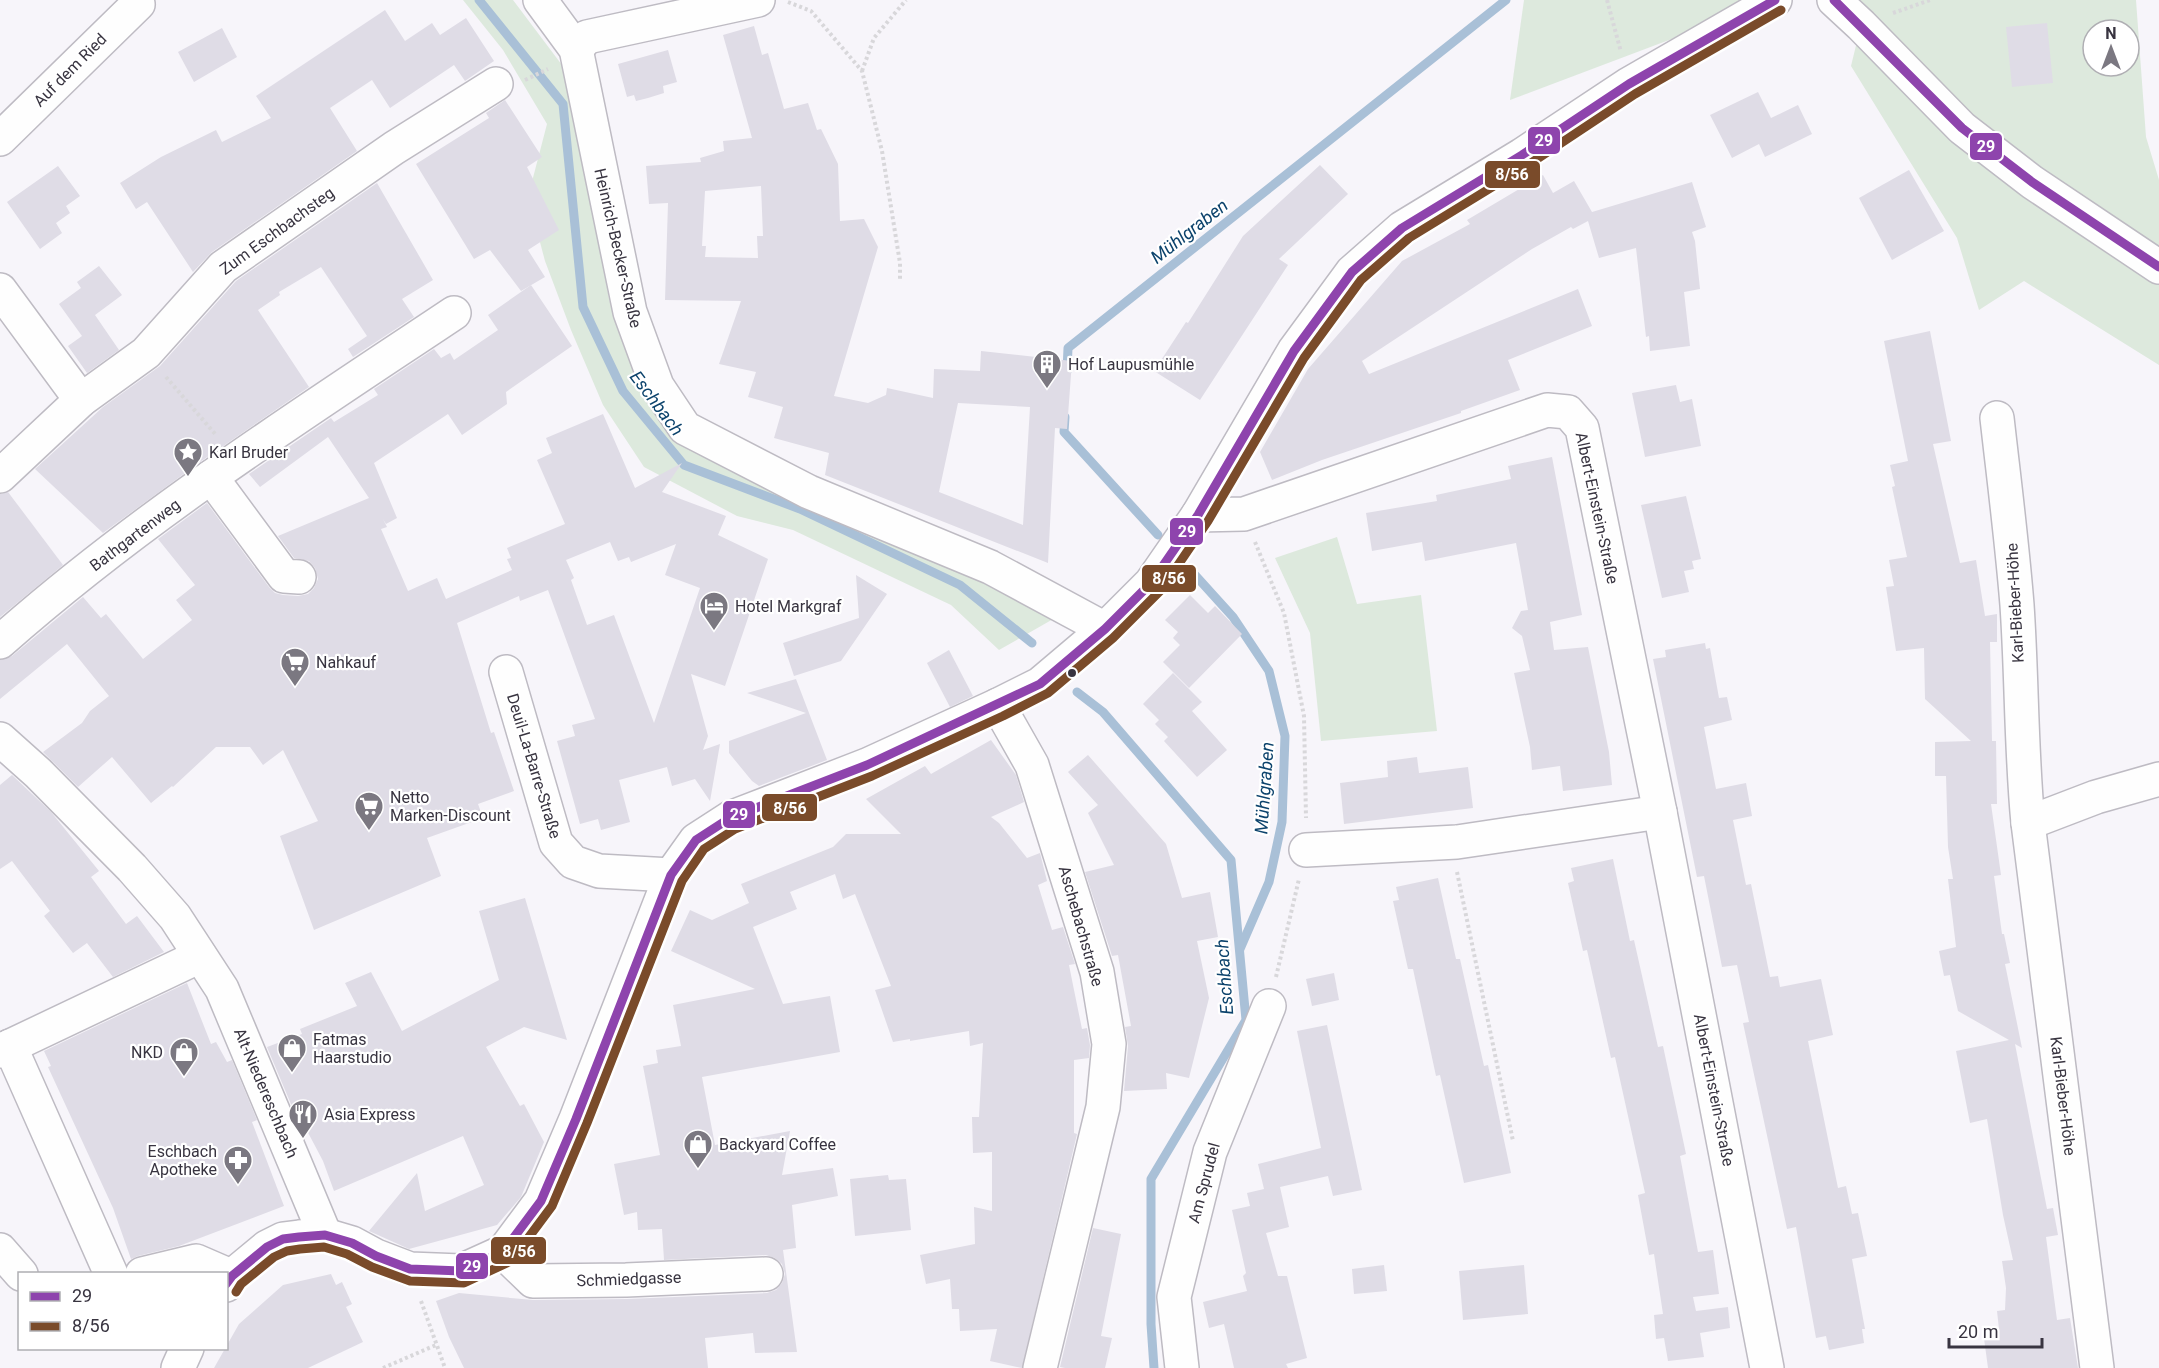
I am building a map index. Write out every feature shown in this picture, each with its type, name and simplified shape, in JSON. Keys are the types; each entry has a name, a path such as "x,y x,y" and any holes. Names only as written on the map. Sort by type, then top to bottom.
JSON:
{"street":[{"name":"Auf dem Ried","path":"0,139 138,4 137,0"},
{"name":"Heinrich-Becker-Straße","path":"540,0 576,49 630,312 657,386 685,428 809,492 990,567 1105,629"},
{"path":"576,49 587,37 758,0"},
{"path":"228,1277 267,1247 283,1239 325,1235 352,1243 376,1256 410,1269 461,1271 503,1252 541,1201 576,1119 671,875 696,840 730,818 867,765 1040,684 1105,629 1151,583 1198,515 1294,351 1352,272 1402,228 1522,155 1629,84 1775,0"},
{"path":"1834,0 1862,25 1962,128 2032,182 2159,267"},
{"name":"Zum Eschbachsteg","path":"0,476 81,400 147,353 223,267 394,148 496,84"},
{"path":"0,290 81,400"},
{"name":"Bathgartenweg","path":"0,642 30,615 223,468 454,313"},
{"name":"Albert-Einstein-Straße","path":"1198,515 1244,514 1547,410 1568,412 1582,428 1660,812 1767,1368"},
{"name":"Karl-Bieber-Höhe","path":"1997,418 2015,587 2022,768 2097,1368"},
{"path":"223,468 284,576 299,577"},
{"name":"Deuil-La-Barre-Straße","path":"506,672 556,843 573,862 599,871 671,875"},
{"name":"Aschebachstraße","path":"998,705 1032,765 1097,972 1109,1044 1103,1107 1040,1368"},
{"name":"Alt-Niedereschbach","path":"1,741 38,773 132,868 175,917 222,989 325,1235"},
{"path":"2028,824 2096,797 2159,779"},
{"path":"1306,850 1457,842 1660,812"},
{"path":"110,1272 5,1048 200,956"},
{"name":"Am Sprudel","path":"1182,1368 1174,1297 1210,1152 1269,1006"},
{"path":"0,1250 19,1272"},
{"name":"Schmiedgasse","path":"503,1252 533,1281 766,1274"},
{"path":"150,1272 196,1261 218,1272"},
{"path":"178,1368 186,1350"}],"path":[{"path":"784,0 811,11 862,71 882,151 900,262 900,281"},
{"path":"862,71 874,38 906,0"},
{"path":"1607,0 1629,84"},
{"path":"535,76 545,71"},
{"path":"147,353 223,468"},
{"path":"1244,514 1284,613 1304,716 1306,850 1269,1006"},
{"path":"1457,842 1457,873 1513,1142"},
{"path":"410,1269 445,1368"},
{"path":"383,1368 436,1345"}],"shaded area":[{"path":"463,0 513,0 571,77 609,299 638,386 683,445 884,530 1055,618 999,650 951,605 793,530 737,516 644,467 603,405 545,261 528,197 547,124 503,50"},
{"path":"1524,0 1775,0 1510,100"},
{"path":"1834,0 2136,0 2137,18 2081,18 2081,78 2141,78 2141,68 2146,137 2159,180 2159,365 2024,281 1979,310 1957,238 1851,66 1861,25"},
{"path":"1337,537 1357,604 1421,595 1437,731 1321,741 1310,633 1275,558"}],"building":[{"path":"385,10 405,41 432,23 440,35 466,18 494,61 465,81 454,65 390,108 372,80 330,108 357,151 212,252 193,272 147,202 136,209 120,183 161,157 216,130 222,142 271,118 256,96"},
{"path":"2047,23 2053,83 2012,87 2006,27"},
{"path":"754,26 762,55 768,53 784,109 808,103 817,130 821,129 838,164 840,221 864,219 878,247 834,396 868,403 886,395 887,388 933,398 934,369 980,371 981,351 1072,361 1067,429 1055,428 1048,563 825,475 829,453 774,438 783,407 748,397 756,372 719,364 741,301 665,300 668,203 649,204 646,166 701,162 700,158 724,151 723,141 752,138 723,35","holes":["761,186 763,236 757,236 758,258 705,257 706,246 702,246 705,191","958,403 1030,407 1023,525 939,492"]},
{"path":"222,28 237,57 194,82 178,52"},
{"path":"668,50 677,82 663,86 664,93 648,98 636,101 634,95 627,97 618,64"},
{"path":"1758,92 1771,118 1798,105 1812,134 1765,157 1759,144 1732,158 1710,115"},
{"path":"505,100 542,157 527,167 559,230 528,250 545,277 521,291 490,250 474,259 416,164 489,118 486,113"},
{"path":"1320,165 1348,194 1279,259 1288,265 1200,400 1154,371 1186,322 1188,323 1243,236"},
{"path":"58,166 80,196 66,206 70,213 56,223 62,233 40,249 7,202"},
{"path":"1909,170 1944,231 1892,260 1859,198"},
{"path":"1543,175 1553,193 1574,181 1592,212 1692,182 1706,227 1692,232 1700,289 1684,292 1690,346 1650,351 1649,336 1646,337 1636,248 1599,258 1588,221 1573,229 1571,227 1532,249 1362,361 1369,374 1578,289 1592,326 1508,360 1520,390 1272,480 1260,452 1308,369 1402,261 1470,224 1467,220"},
{"path":"377,183 433,280 402,299 414,317 353,357 348,349 367,336 321,267 279,292 280,295 258,310 309,387 200,462 103,533 35,469 103,407 160,366 236,281"},
{"path":"99,266 122,295 95,315 119,350 87,373 68,346 82,336 59,304 81,288 77,282"},
{"path":"531,285 572,346 506,392 507,404 462,435 448,414 374,463 397,518 386,524 383,519 387,527 381,529 408,591 437,578 446,599 512,570 507,559 511,558 507,548 565,524 537,460 552,453 546,438 603,414 635,488 682,463 662,492 726,516 718,535 768,559 725,686 691,674 708,736 703,750 720,744 710,801 695,779 672,786 667,767 619,780 630,822 601,830 598,819 580,824 557,741 575,736 572,725 595,719 548,590 520,601 519,596 457,623 491,733 494,732 514,791 478,804 483,818 427,838 441,876 314,930 280,836 318,821 283,750 263,765 250,747 216,747 173,787 151,803 112,757 78,787 43,752 82,723 90,711 109,696 67,644 0,699 0,660 12,656 83,597 101,618 106,614 143,659 192,620 176,600 195,585 158,539 207,503 275,593 298,596 308,594 318,579 315,568 309,561 294,558 278,536 369,498 328,437 260,487 249,474 331,418 334,422 378,395 374,389 434,349 441,358 450,353 454,360 498,330 488,315","holes":["610,542 618,561 629,557 631,562 676,544 665,575 700,588 654,723 614,615 587,625 571,580 574,578 566,560"]},
{"path":"1930,331 1951,441 1933,444 1960,563 1976,560 1985,616 1997,614 1997,642 1990,642 1992,741 1996,741 1997,804 1991,804 2001,875 1994,876 2002,934 2004,934 2010,963 2005,964 2022,1048 2015,1044 2047,1209 2053,1208 2058,1235 2046,1237 2057,1320 2070,1318 2078,1368 1988,1368 1983,1331 1999,1329 1997,1311 2005,1310 2006,1288 2002,1261 2013,1260 1987,1119 1970,1123 1956,1051 2009,1040 1958,1011 1950,975 1944,976 1939,951 1956,947 1948,879 1953,879 1948,847 1946,776 1935,776 1935,742 1971,741 1925,699 1924,648 1896,651 1886,587 1894,586 1889,560 1907,557 1892,487 1895,486 1890,465 1908,461 1884,341"},
{"path":"1676,385 1680,402 1692,399 1701,446 1645,457 1632,393"},
{"path":"1552,457 1582,615 1550,622 1554,650 1588,647 1609,752 1612,785 1563,791 1560,766 1532,770 1530,747 1514,673 1530,670 1522,636 1512,628 1521,611 1528,610 1516,543 1425,561 1422,542 1372,551 1366,513 1437,501 1436,495 1511,479 1508,466"},
{"path":"8,492 63,565 0,617 0,494"},
{"path":"1686,496 1701,559 1692,561 1694,569 1684,571 1689,592 1662,598 1641,505"},
{"path":"856,575 887,594 841,661 794,676 783,643 859,618"},
{"path":"1190,595 1208,613 1215,606 1242,634 1189,688 1163,662 1180,645 1173,638 1178,632 1165,620"},
{"path":"1705,643 1706,649 1710,648 1719,698 1727,697 1732,720 1704,727 1716,789 1746,783 1752,816 1733,820 1746,885 1751,884 1770,977 1778,976 1780,987 1821,979 1833,1035 1808,1041 1838,1188 1846,1186 1852,1214 1858,1213 1867,1256 1852,1259 1865,1329 1862,1329 1864,1343 1829,1350 1826,1336 1816,1338 1796,1227 1787,1229 1743,1023 1749,1022 1737,965 1722,967 1704,876 1697,877 1653,659 1666,657 1665,650"},
{"path":"949,650 973,696 950,707 927,663"},
{"path":"1173,673 1202,702 1192,711 1227,750 1197,777 1164,741 1168,737 1155,724 1159,720 1143,704"},
{"path":"796,679 827,760 759,786 752,781 729,753 729,741 806,713 747,693"},
{"path":"991,740 1016,775 1024,802 991,817 999,823 1027,858 1040,853 1047,881 1038,885 1052,930 1063,927 1075,964 1069,965 1082,1029 1087,1028 1090,1045 1089,1058 1074,1060 1074,1133 1077,1134 1022,1368 990,1361 997,1329 960,1331 959,1309 952,1309 950,1279 926,1284 920,1255 975,1244 974,1207 992,1211 992,1152 973,1153 972,1117 979,1117 983,1043 970,1046 969,1031 893,1042 875,990 891,986 855,894 843,899 835,874 790,892 797,909 753,927 783,1004 830,996 840,1052 702,1077 715,1145 790,1131 782,1175 833,1168 838,1196 792,1205 796,1248 783,1250 797,1352 755,1353 753,1333 705,1338 708,1368 464,1368 449,1337 436,1301 459,1293 533,1300 627,1299 767,1293 776,1290 782,1283 785,1274 782,1264 766,1255 664,1260 662,1229 638,1230 637,1212 624,1215 614,1164 660,1155 643,1066 658,1063 656,1050 681,1046 673,1005 755,989 671,951 690,910 712,920 749,903 741,884 833,847 846,834 901,834 866,799 925,766 931,774"},
{"path":"1088,755 1166,844 1182,898 1210,892 1218,937 1197,941 1209,998 1189,1078 1166,1073 1167,1089 1124,1091 1128,1046 1125,1027 1131,1026 1118,955 1112,956 1085,872 1114,865 1088,813 1098,805 1068,772"},
{"path":"1417,757 1419,773 1468,767 1473,808 1344,824 1340,783 1388,777 1387,761"},
{"path":"12,775 51,812 99,871 91,877 126,924 137,916 164,952 113,977 87,943 73,953 44,916 50,911 12,861 0,869 0,785"},
{"path":"1613,859 1630,941 1634,940 1658,1047 1663,1046 1686,1154 1680,1156 1698,1252 1713,1250 1719,1294 1693,1297 1696,1311 1728,1307 1730,1328 1700,1333 1704,1357 1668,1361 1664,1338 1656,1339 1654,1315 1663,1314 1654,1254 1649,1255 1638,1195 1645,1193 1615,1057 1611,1058 1587,950 1583,951 1568,883 1574,881 1571,868"},
{"path":"1438,878 1456,959 1460,959 1484,1066 1488,1065 1511,1173 1464,1183 1440,1075 1436,1076 1413,969 1408,969 1393,901 1399,900 1396,887"},
{"path":"525,898 567,1040 524,1027 486,1047 520,1106 524,1104 544,1142 521,1197 497,1225 409,1249 369,1231 417,1173 425,1211 484,1185 463,1136 334,1191 323,1161 295,1108 293,1109 267,1047 302,1034 300,1029 357,1006 345,983 371,972 402,1031 499,980 479,911"},
{"path":"1334,973 1339,1000 1312,1006 1306,979"},
{"path":"187,983 211,1044 216,1042 227,1062 232,1060 257,1120 252,1122 284,1206 179,1246 131,1259 113,1208 48,1067 51,1066 44,1051"},
{"path":"1327,1025 1362,1190 1333,1196 1328,1176 1280,1187 1289,1227 1266,1233 1278,1276 1287,1276 1307,1358 1286,1364 1288,1368 1234,1368 1224,1324 1209,1328 1203,1302 1247,1291 1243,1276 1246,1273 1232,1210 1250,1206 1247,1193 1264,1189 1258,1164 1321,1148 1297,1031"},
{"path":"888,1175 889,1180 906,1179 911,1230 855,1236 850,1179"},
{"path":"1093,1228 1121,1234 1101,1336 1112,1338 1105,1368 1060,1367"},
{"path":"1384,1265 1387,1291 1354,1294 1352,1269"},
{"path":"1524,1265 1528,1314 1463,1320 1459,1271"},
{"path":"331,1274 336,1285 342,1282 352,1304 346,1307 363,1342 308,1368 214,1368 224,1350 228,1350 228,1343 239,1324 283,1285"}],"waterway":[{"name":"Eschbach","path":"479,0 563,104 583,307 623,391 684,465 800,509 960,585 1032,643"},
{"name":"Mühlgraben","path":"1067,371 1068,348 1506,0"},
{"name":"Mühlgraben","path":"1065,417 1064,432 1158,535"},
{"name":"Mühlgraben","path":"1195,575 1233,617 1269,671 1285,736 1282,822 1269,882 1240,949"},
{"name":"Eschbach","path":"1077,692 1103,712 1231,860 1246,1020 1151,1179 1151,1324 1154,1368"}],"transit line":[{"name":"29","path":"228,1281 267,1247 283,1239 299,1237 325,1235 352,1243 376,1256 410,1269 461,1271 503,1252 541,1201 576,1119 671,875 696,840 730,818 867,765 1040,684 1105,629 1151,583 1198,515 1294,351 1352,272 1402,228 1522,155 1629,84 1775,0"},
{"name":"29","path":"1834,0 1962,128 2032,182 2159,267"},
{"name":"8/56","path":"236,1292 241,1284 274,1257 287,1251 300,1249 324,1247 347,1254 372,1267 410,1281 464,1283 511,1261 552,1206 682,881 704,849 735,829 872,776 1048,693 1113,638 1161,590 1208,521 1304,358 1361,280 1409,238 1528,165 1635,94 1781,10"}],"place":[{"name":"Hof Laupusmühle","path":"1047,390"},
{"name":"Karl Bruder","path":"188,478"},
{"name":"Hotel Markgraf","path":"714,632"},
{"name":"Nahkauf","path":"295,688"},
{"name":"Netto Marken-Discount","path":"369,832"},
{"name":"Fatmas Haarstudio","path":"292,1074"},
{"name":"NKD","path":"184,1078"},
{"name":"Asia Express","path":"303,1140"},
{"name":"Backyard Coffee","path":"698,1170"},
{"name":"Eschbach Apotheke","path":"238,1186"}]}
